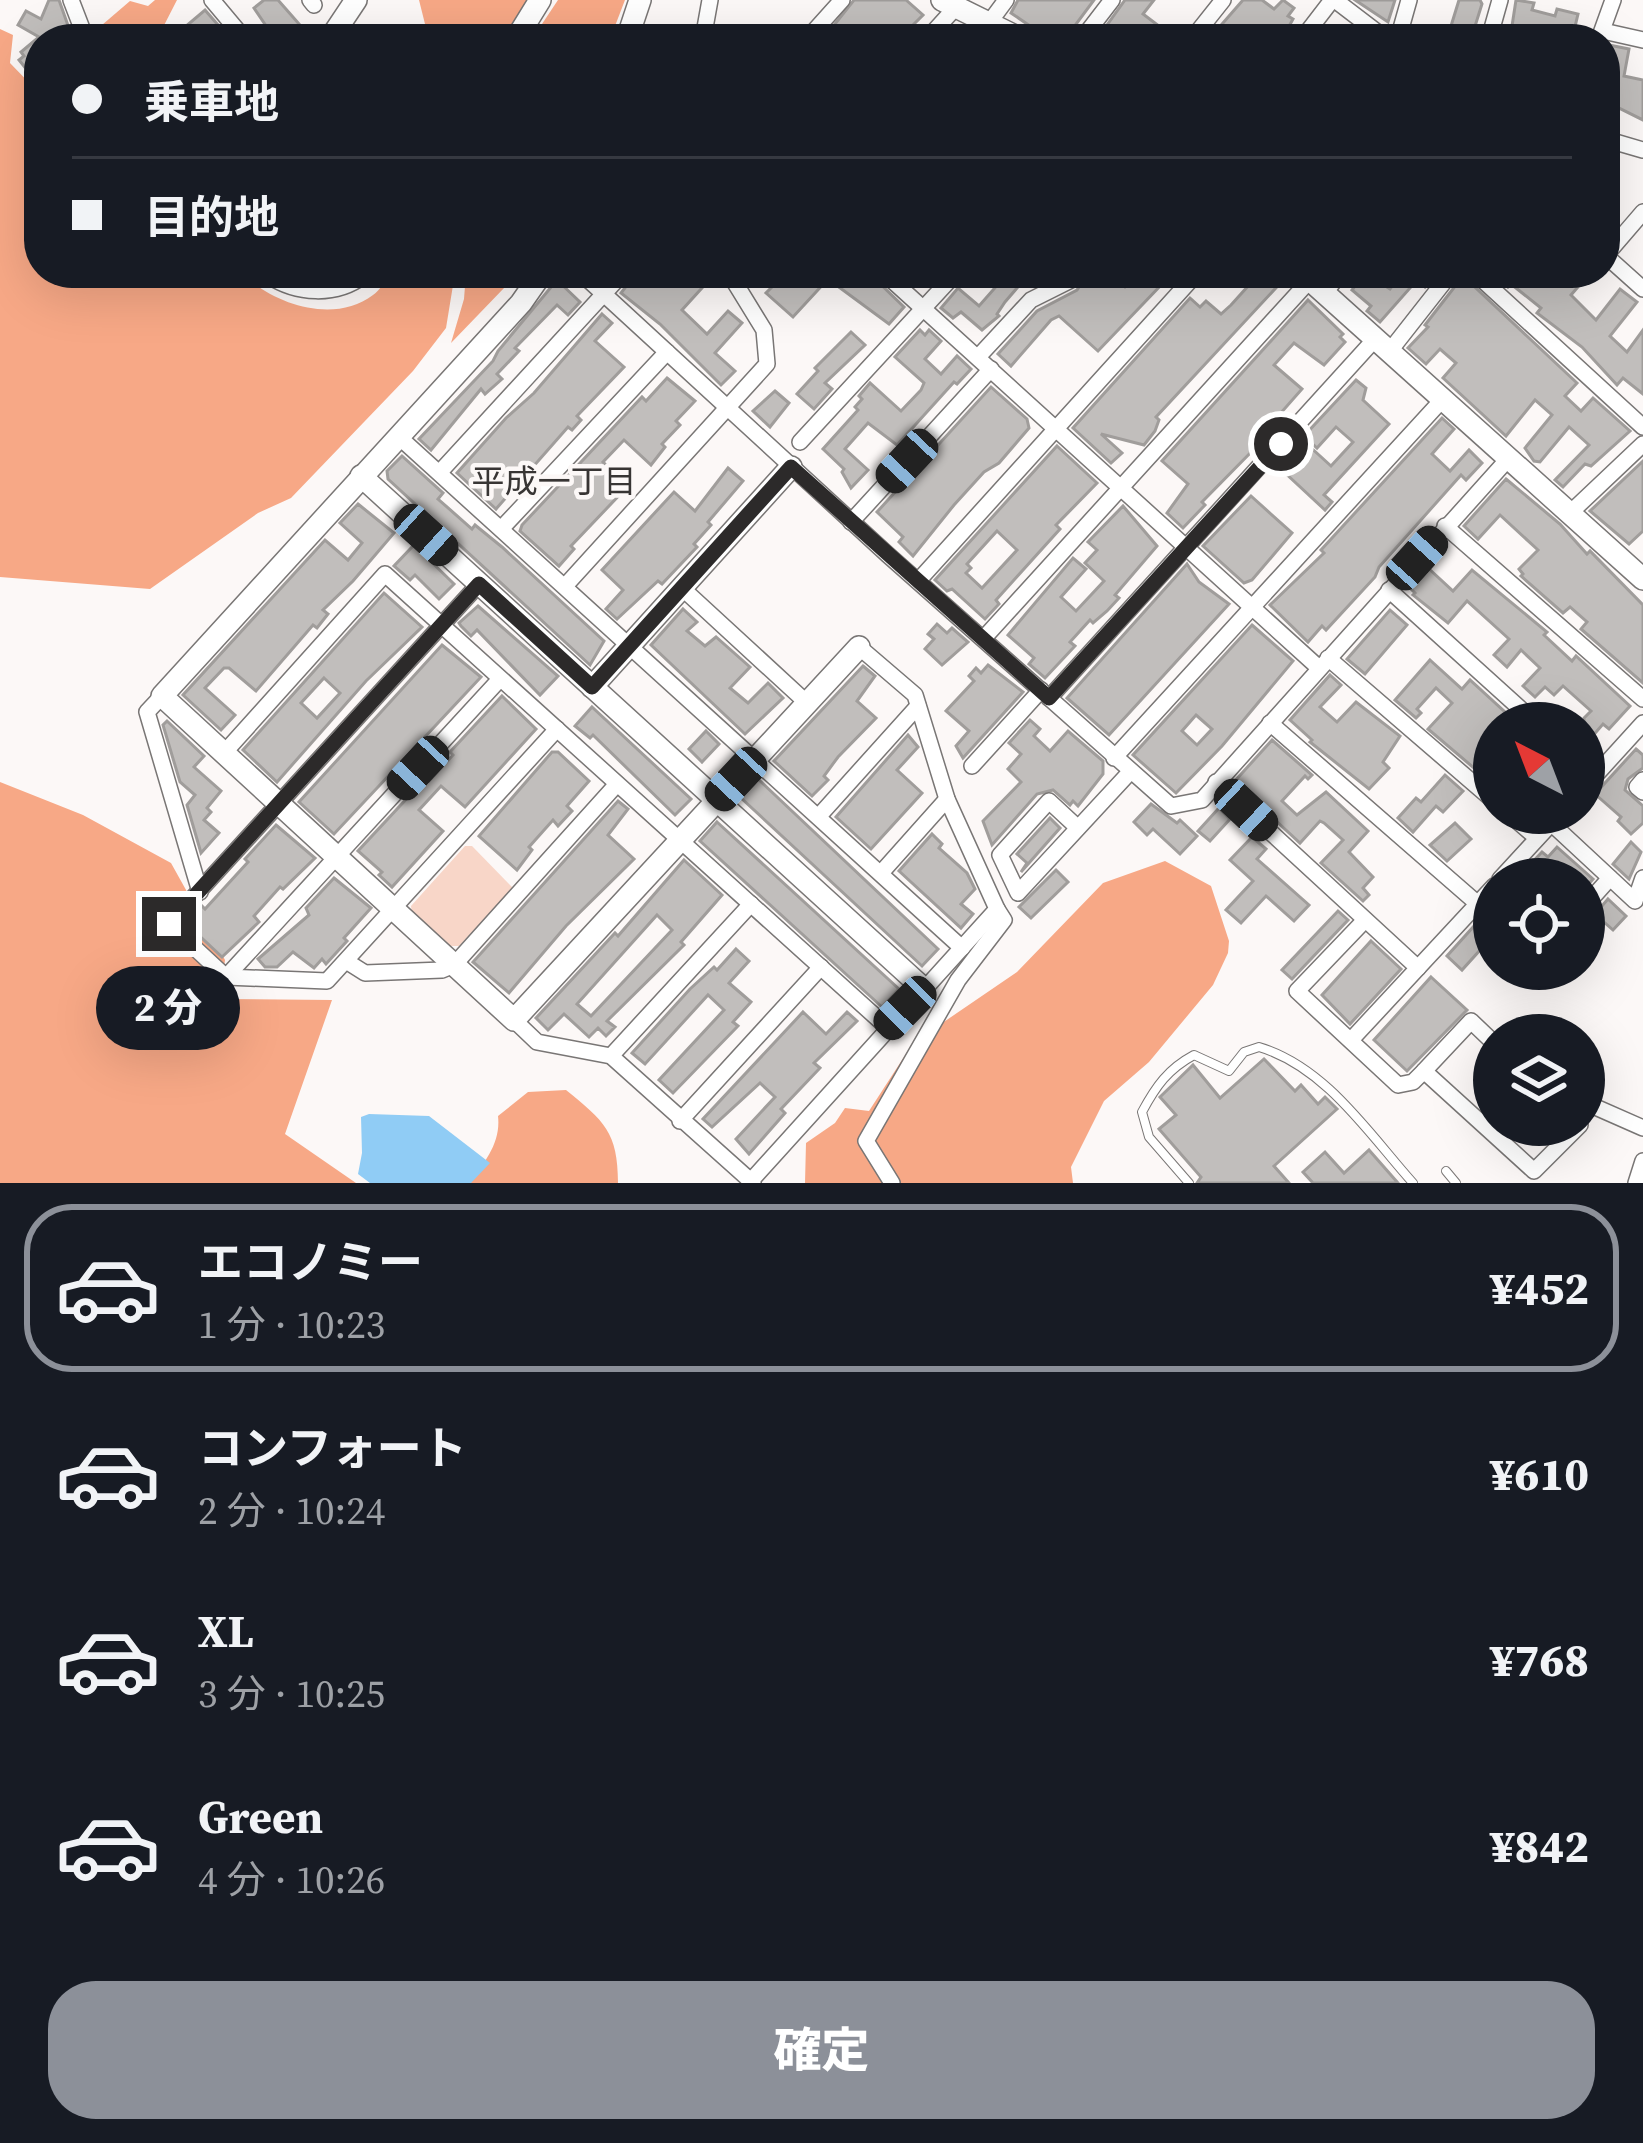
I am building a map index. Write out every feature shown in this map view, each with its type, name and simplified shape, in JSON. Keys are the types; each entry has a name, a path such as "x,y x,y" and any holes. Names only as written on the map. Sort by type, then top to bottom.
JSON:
{"street":[{"path":"212,0 232,24"},
{"path":"820,24 842,0"},
{"path":"949,4 989,23 1006,0"},
{"path":"1094,24 1112,0"},
{"path":"1204,24 1223,0"},
{"path":"1314,24 1333,0 1366,24"},
{"path":"1620,238 1643,212"},
{"path":"1620,268 1643,289"},
{"path":"200,892 147,712 532,288"},
{"path":"598,288 851,522 1171,806 1202,800 1508,459"},
{"path":"440,472 609,288"},
{"path":"566,586 767,364 764,330 738,288"},
{"path":"900,288 1252,610 1473,784"},
{"path":"800,442 942,288"},
{"path":"979,356 1031,300 1055,288"},
{"path":"919,580 1183,288"},
{"path":"984,638 1306,288"},
{"path":"1319,288 1569,514 1639,567"},
{"path":"972,766 1437,288"},
{"path":"1491,288 1643,428"},
{"path":"502,528 667,352"},
{"path":"851,522 991,369"},
{"path":"1114,758 1442,400"},
{"path":"398,436 962,948"},
{"path":"1569,514 1643,444"},
{"path":"592,687 791,467"},
{"path":"361,476 923,988"},
{"path":"1445,526 1643,699"},
{"path":"224,753 385,574 887,1027"},
{"path":"479,584 169,924 226,977 327,981 557,729"},
{"path":"682,588 807,703"},
{"path":"1389,590 1513,702"},
{"path":"514,1020 859,647 915,695 947,800 1004,920 958,980 866,1141 892,1183"},
{"path":"226,977 500,679"},
{"path":"161,695 536,1042 611,1056 751,1182 997,909"},
{"path":"819,816 918,706"},
{"path":"1270,723 1473,900"},
{"path":"1605,762 1639,735"},
{"path":"1078,828 1049,801 1000,855 1018,893 1130,772"},
{"path":"1643,780 1637,787 1643,793"},
{"path":"1216,782 1418,968"},
{"path":"346,961 364,973 442,970 454,964 617,784"},
{"path":"881,873 947,800"},
{"path":"1532,834 1537,838"},
{"path":"1519,858 1541,834"},
{"path":"1570,834 1635,901 1643,878"},
{"path":"1605,884 1610,878"},
{"path":"611,1056 751,904"},
{"path":"1351,1040 1473,909"},
{"path":"1365,920 1297,991 1399,1084 1413,1082 1473,1024"},
{"path":"680,1121 821,967"},
{"path":"1424,1070 1473,1115"},
{"path":"1605,1119 1643,1128"},
{"path":"1507,1146 1534,1171 1557,1146"},
{"path":"1636,1183 1643,1161"}],"lane":[{"path":"1189,1183 1150,1137 1142,1112 1157,1084 1194,1055 1229,1071 1244,1052 1258,1047 1293,1062 1367,1124 1413,1183"},
{"path":"1446,1171 1456,1183"}],"shaded area":[{"path":"155,0 177,0 165,24 103,24 130,1 148,6"},
{"path":"419,0 533,0 519,24 425,24"},
{"path":"558,0 625,0 616,24 542,24"},
{"path":"0,29 13,35 10,63 24,77 24,288 261,288 304,307 340,309 380,288 453,288 446,328 413,371 291,498 258,513 150,589 0,577"},
{"path":"465,288 504,288 451,343"},
{"path":"0,782 83,815 171,863 225,960 220,999 332,1000 285,1134 356,1183 0,1183"},
{"path":"465,846 472,846 513,888 459,946 449,946 412,914 411,906"},
{"path":"1165,861 1211,886 1229,941 1228,953 1213,985 1149,1062 1104,1101 1071,1167 1073,1183 805,1183 806,1143 835,1123 845,1108 869,1111 913,1043 1017,972 1103,883"},
{"path":"566,1090 590,1110 612,1139 618,1183 470,1183 494,1143 498,1116 528,1092"}],"water":[{"path":"429,1116 490,1163 471,1183 370,1183 358,1174 361,1117"}],"building":[{"path":"49,0 59,0 67,24 18,25 26,11 41,19"},
{"path":"264,0 278,0 299,24 265,24 254,8"},
{"path":"854,0 906,0 923,15 914,24 835,24"},
{"path":"1018,0 1094,0 1076,24 1027,24 1011,13"},
{"path":"1125,0 1154,0 1143,14 1156,24 1108,24"},
{"path":"1243,0 1262,0 1274,9 1283,0 1294,8 1288,16 1293,19 1290,24 1222,24"},
{"path":"1355,0 1395,0 1388,22"},
{"path":"1459,0 1480,0 1476,24 1452,24"},
{"path":"1516,0 1534,3 1532,10 1555,16 1557,9 1578,14 1576,24 1512,24"},
{"path":"205,10 217,24 189,24"},
{"path":"1620,47 1629,49 1624,76 1643,80 1643,120 1620,108"},
{"path":"550,288 565,288 580,302 568,315 557,305 515,348 519,351 497,374 502,379 485,394 481,389 431,450 419,439"},
{"path":"625,288 702,288 682,310 707,334 728,311 742,323 715,353 735,371 721,385 621,293"},
{"path":"771,288 820,288 793,317 766,293"},
{"path":"840,288 884,288 904,307 889,324"},
{"path":"958,288 979,306 995,288 1017,288 999,316 982,330 961,312 953,318 941,308"},
{"path":"1158,288 1098,351 1059,316 1011,366 998,354 1037,311 1077,290"},
{"path":"1246,288 1276,288 1156,417 1155,431 1144,445 1101,434 1122,453 1111,463 1073,428 1190,298 1200,307 1206,301 1221,314"},
{"path":"1410,288 1380,322 1367,311 1371,306 1352,290"},
{"path":"1454,288 1476,288 1577,383 1565,396 1581,411 1593,398 1630,431 1563,487 1555,480 1589,445 1569,427 1540,462 1534,461 1525,448 1552,415 1535,400 1506,436 1443,378 1456,363 1440,349 1426,364 1408,348 1428,327 1425,325"},
{"path":"1516,288 1577,288 1571,295 1596,320 1620,289 1637,302 1610,336 1627,352 1643,330 1643,394 1623,378 1617,385 1582,347 1537,313 1541,308"},
{"path":"1308,300 1343,334 1340,337 1345,342 1324,365 1294,343 1274,365 1302,389 1183,528 1167,513 1188,484 1162,461"},
{"path":"602,314 612,323 595,341 624,367 496,509 457,473"},
{"path":"920,330 925,335 929,330 941,341 925,359 941,374 957,356 971,369 897,445 868,423 845,449 868,470 851,488 844,469 823,449 858,410 859,396 870,383 901,411 921,390 924,383 895,357"},
{"path":"851,332 865,345 825,383 832,389 814,409 797,394"},
{"path":"667,378 695,401 676,421 680,425 651,465 624,440 603,462 628,486 571,546 574,549 559,566 520,531 522,525 642,397 646,401"},
{"path":"1356,380 1366,388 1363,400 1389,424 1324,495 1332,502 1325,510 1283,471 1308,445 1331,466 1353,442 1336,427 1317,448 1304,436"},
{"path":"991,387 1027,419 1029,428 954,505 913,556 899,542 903,537 877,512"},
{"path":"775,391 789,403 770,427 753,411"},
{"path":"1442,418 1454,429 1432,454 1450,471 1469,450 1482,463 1466,480 1461,475 1375,577 1326,630 1322,626 1308,642 1270,605 1324,553 1321,550"},
{"path":"1057,446 1097,483 1056,525 1060,529 996,600 999,604 985,619 935,580","holes":["997,531 1017,550 982,588 966,573 971,568 967,564"]},
{"path":"402,456 443,493 438,499 502,547 604,641 590,665 388,479 387,471"},
{"path":"1643,461 1643,531 1629,544 1590,511"},
{"path":"728,468 743,481 708,522 711,525 694,544 697,547 662,584 658,581 617,619 606,609 623,590 602,570 674,492 695,511"},
{"path":"1506,479 1560,524 1587,554 1590,551 1643,605 1643,683 1581,629 1587,622 1570,607 1563,613 1521,576 1519,569 1538,550 1500,515 1478,539 1464,526"},
{"path":"1251,496 1292,533 1252,580 1244,583 1203,546"},
{"path":"358,504 394,533 323,610 328,614 317,628 313,625 256,691 229,668 205,688 235,715 221,730 183,695 325,540 348,560 362,543 340,523"},
{"path":"1123,506 1157,546 1115,595 1119,598 1093,623 1090,620 1070,642 1075,646 1045,678 1029,664 1034,658 1008,635 1073,558 1086,569 1061,597 1076,611 1104,581 1085,563 1097,550 1088,542"},
{"path":"414,545 454,584 439,599 415,575 410,580 394,566"},
{"path":"1187,564 1199,582 1229,604 1109,735 1067,698"},
{"path":"1427,567 1453,591 1472,570 1547,632 1544,635 1572,661 1576,656 1630,706 1609,729 1605,702 1581,702 1563,686 1554,695 1545,687 1535,697 1523,686 1540,668 1521,650 1507,667 1494,655 1509,639 1467,601 1448,623 1409,587"},
{"path":"384,593 422,627 366,681 277,782 243,750","holes":["324,678 340,693 317,718 301,703"]},
{"path":"478,606 558,676 540,695 477,630 471,636 461,626"},
{"path":"683,609 697,622 687,631 705,646 716,637 750,667 730,688 748,703 768,683 783,698 745,734 651,645"},
{"path":"1390,610 1407,625 1365,674 1347,659"},
{"path":"937,624 947,633 952,628 968,642 942,665 925,649 934,639 928,634"},
{"path":"1252,625 1293,661 1176,793 1133,755","holes":["1196,715 1212,729 1197,745 1182,731"]},
{"path":"442,645 481,677 334,834 299,802"},
{"path":"1430,660 1462,689 1470,680 1494,702 1473,702 1473,767 1428,729 1452,703 1436,688 1417,709 1421,713 1416,718 1395,700"},
{"path":"988,665 1023,692 963,758 956,746 969,731 946,711 974,681 969,676 976,668 981,673"},
{"path":"863,666 875,676 857,701 876,718 838,757 824,776 828,780 812,796 774,761"},
{"path":"1330,675 1341,685 1320,707 1337,722 1356,702 1400,736 1383,762 1389,768 1369,789 1290,720"},
{"path":"502,696 536,729 465,807 441,786 419,810 443,831 392,887 358,851 426,778 429,781"},
{"path":"592,707 691,799 675,815 593,735 590,738 575,726"},
{"path":"1030,720 1040,729 1034,736 1050,751 1068,731 1103,761 1103,774 1078,806 1053,790 1037,794 992,845 983,821 1021,782 1008,769 1021,754 1009,743"},
{"path":"167,721 204,756 194,767 221,791 204,820 219,833 201,853 187,805 195,795 180,782 163,725"},
{"path":"706,731 719,744 702,762 689,749"},
{"path":"908,735 918,747 897,770 922,793 871,849 836,817"},
{"path":"1272,740 1312,775 1305,776 1282,801 1297,815 1326,792 1368,831 1349,852 1373,877 1363,888 1369,895 1363,901 1321,863 1343,840 1320,821 1300,843 1234,782"},
{"path":"1636,749 1643,755 1643,768 1628,779 1625,790 1643,806 1643,823 1631,834 1605,803 1605,783"},
{"path":"552,752 558,752 589,781 567,806 572,811 558,826 553,820 529,847 532,850 517,870 479,836"},
{"path":"1445,775 1463,791 1443,812 1436,806 1413,832 1398,818 1416,798 1421,802"},
{"path":"758,779 938,949 922,966 740,797"},
{"path":"618,801 628,809 608,835 634,859 566,926 509,993 473,962"},
{"path":"1151,804 1197,836 1180,854 1153,829 1147,835 1134,822"},
{"path":"1219,808 1230,819 1210,841 1198,831"},
{"path":"1050,818 1060,828 1021,872 1027,863 1017,854"},
{"path":"717,822 899,989 882,1007 700,841"},
{"path":"1455,823 1471,839 1447,861 1430,845"},
{"path":"276,825 315,858 280,887 254,916 259,922 222,957 188,925"},
{"path":"932,834 975,889 961,904 973,914 961,928 899,871"},
{"path":"1252,837 1266,849 1257,859 1309,905 1294,921 1266,896 1241,923 1226,910 1253,881 1230,860"},
{"path":"1631,842 1641,852 1629,879 1613,864"},
{"path":"1557,847 1569,858 1536,858 1542,852 1548,857"},
{"path":"684,860 722,895 681,942 684,945 607,1021 615,1027 606,1036 598,1028 589,1037 564,1014 548,1030 536,1018 615,933 618,936","holes":["657,915 672,930 591,1016 577,1004"]},
{"path":"1056,870 1068,882 1031,918 1019,907"},
{"path":"334,878 371,908 344,938 347,941 326,964 322,959 314,968 293,952 277,967 265,967 258,959 309,915 306,908"},
{"path":"1608,899 1626,916 1613,930 1605,923"},
{"path":"1338,911 1348,920 1292,979 1282,970"},
{"path":"1473,927 1473,958 1462,970 1447,956"},
{"path":"1371,941 1401,969 1350,1024 1322,995"},
{"path":"736,949 749,961 729,983 751,1002 733,1022 738,1026 673,1093 659,1080 724,1010 708,995 645,1064 632,1053 690,989"},
{"path":"1431,977 1467,1010 1407,1071 1374,1040"},
{"path":"803,1012 826,1034 847,1012 857,1021 814,1063 820,1068 781,1109 785,1113 749,1154 736,1139 775,1097 760,1083 712,1127 703,1119"},
{"path":"1264,1059 1295,1091 1301,1085 1318,1104 1325,1097 1337,1109 1274,1166 1289,1183 1197,1183 1201,1177 1159,1129 1176,1115 1160,1097 1193,1065 1220,1098"},
{"path":"1369,1150 1398,1183 1313,1183 1303,1172 1325,1152 1344,1173"}],"district":[{"name":"平成一丁目","path":"554,481"}],"route":[{"path":"169,924 479,584 592,687 791,467 1049,698 1281,444"}]}
